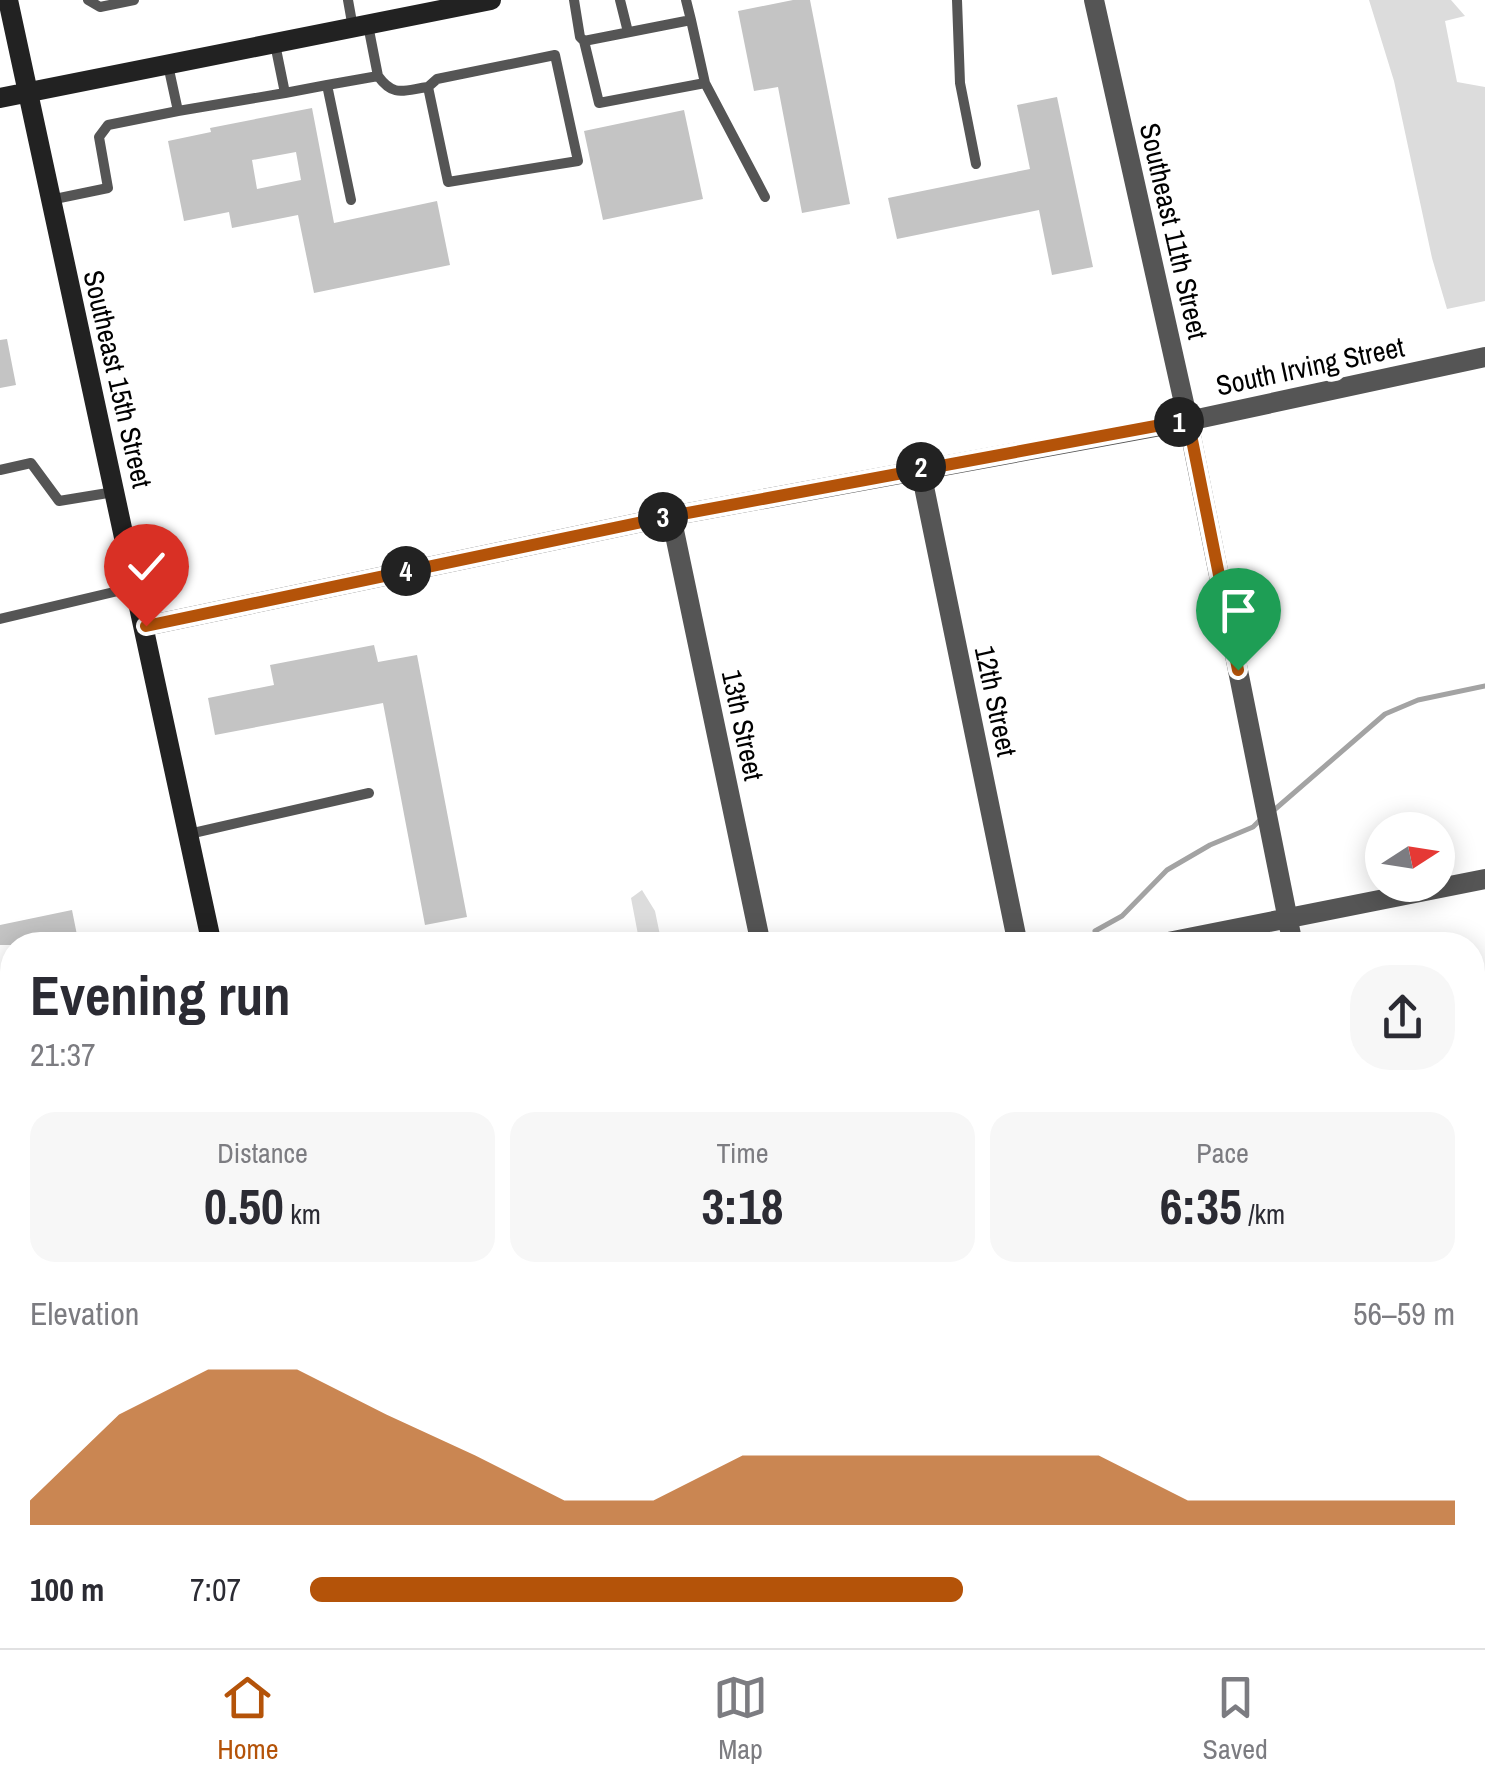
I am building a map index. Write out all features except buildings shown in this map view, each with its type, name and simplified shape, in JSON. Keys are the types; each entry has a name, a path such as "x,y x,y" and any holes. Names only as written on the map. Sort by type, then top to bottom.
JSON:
{"main road":[{"name":"Southeast 15th Street","path":"8,0 209,932"},
{"path":"0,98 491,0"}],"street":[{"name":"Southeast 11th Street","path":"1094,0 1188,420 1291,932"},
{"name":"South Irving Street","path":"146,626 671,516 1188,420 1485,357"},
{"name":"12th Street","path":"920,468 1015,932"},
{"name":"13th Street","path":"671,516 758,932"},
{"path":"1218,932 1485,880"}],"lane":[{"path":"88,0 100,7 134,0"},
{"path":"348,0 378,76 387,89 428,87 438,79 555,56 578,161 448,182 428,87"},
{"path":"574,0 580,38 584,40 599,103 704,83"},
{"path":"620,0 628,32"},
{"path":"686,0 704,83 766,197"},
{"path":"957,0 960,84 976,164"},
{"path":"584,40 691,20"},
{"path":"275,44 285,94"},
{"path":"168,64 178,111"},
{"path":"50,200 108,188 98,137 108,125 378,76"},
{"path":"327,85 351,200"},
{"path":"0,470 31,464 58,501 115,492"},
{"path":"0,620 136,586"},
{"path":"188,834 369,794"}],"shaded area":[{"path":"1369,0 1451,0 1465,16 1445,21 1457,82 1485,87 1485,301 1447,309 1432,258 1394,81"},
{"path":"642,890 655,911 659,932 638,932 631,898"}],"waterway":[{"path":"1273,811 1385,714 1418,700 1485,686"},
{"path":"1095,931 1122,916 1167,870 1260,820"}],"route":[{"path":"146,626 671,516 1188,420 1238,670"}]}
